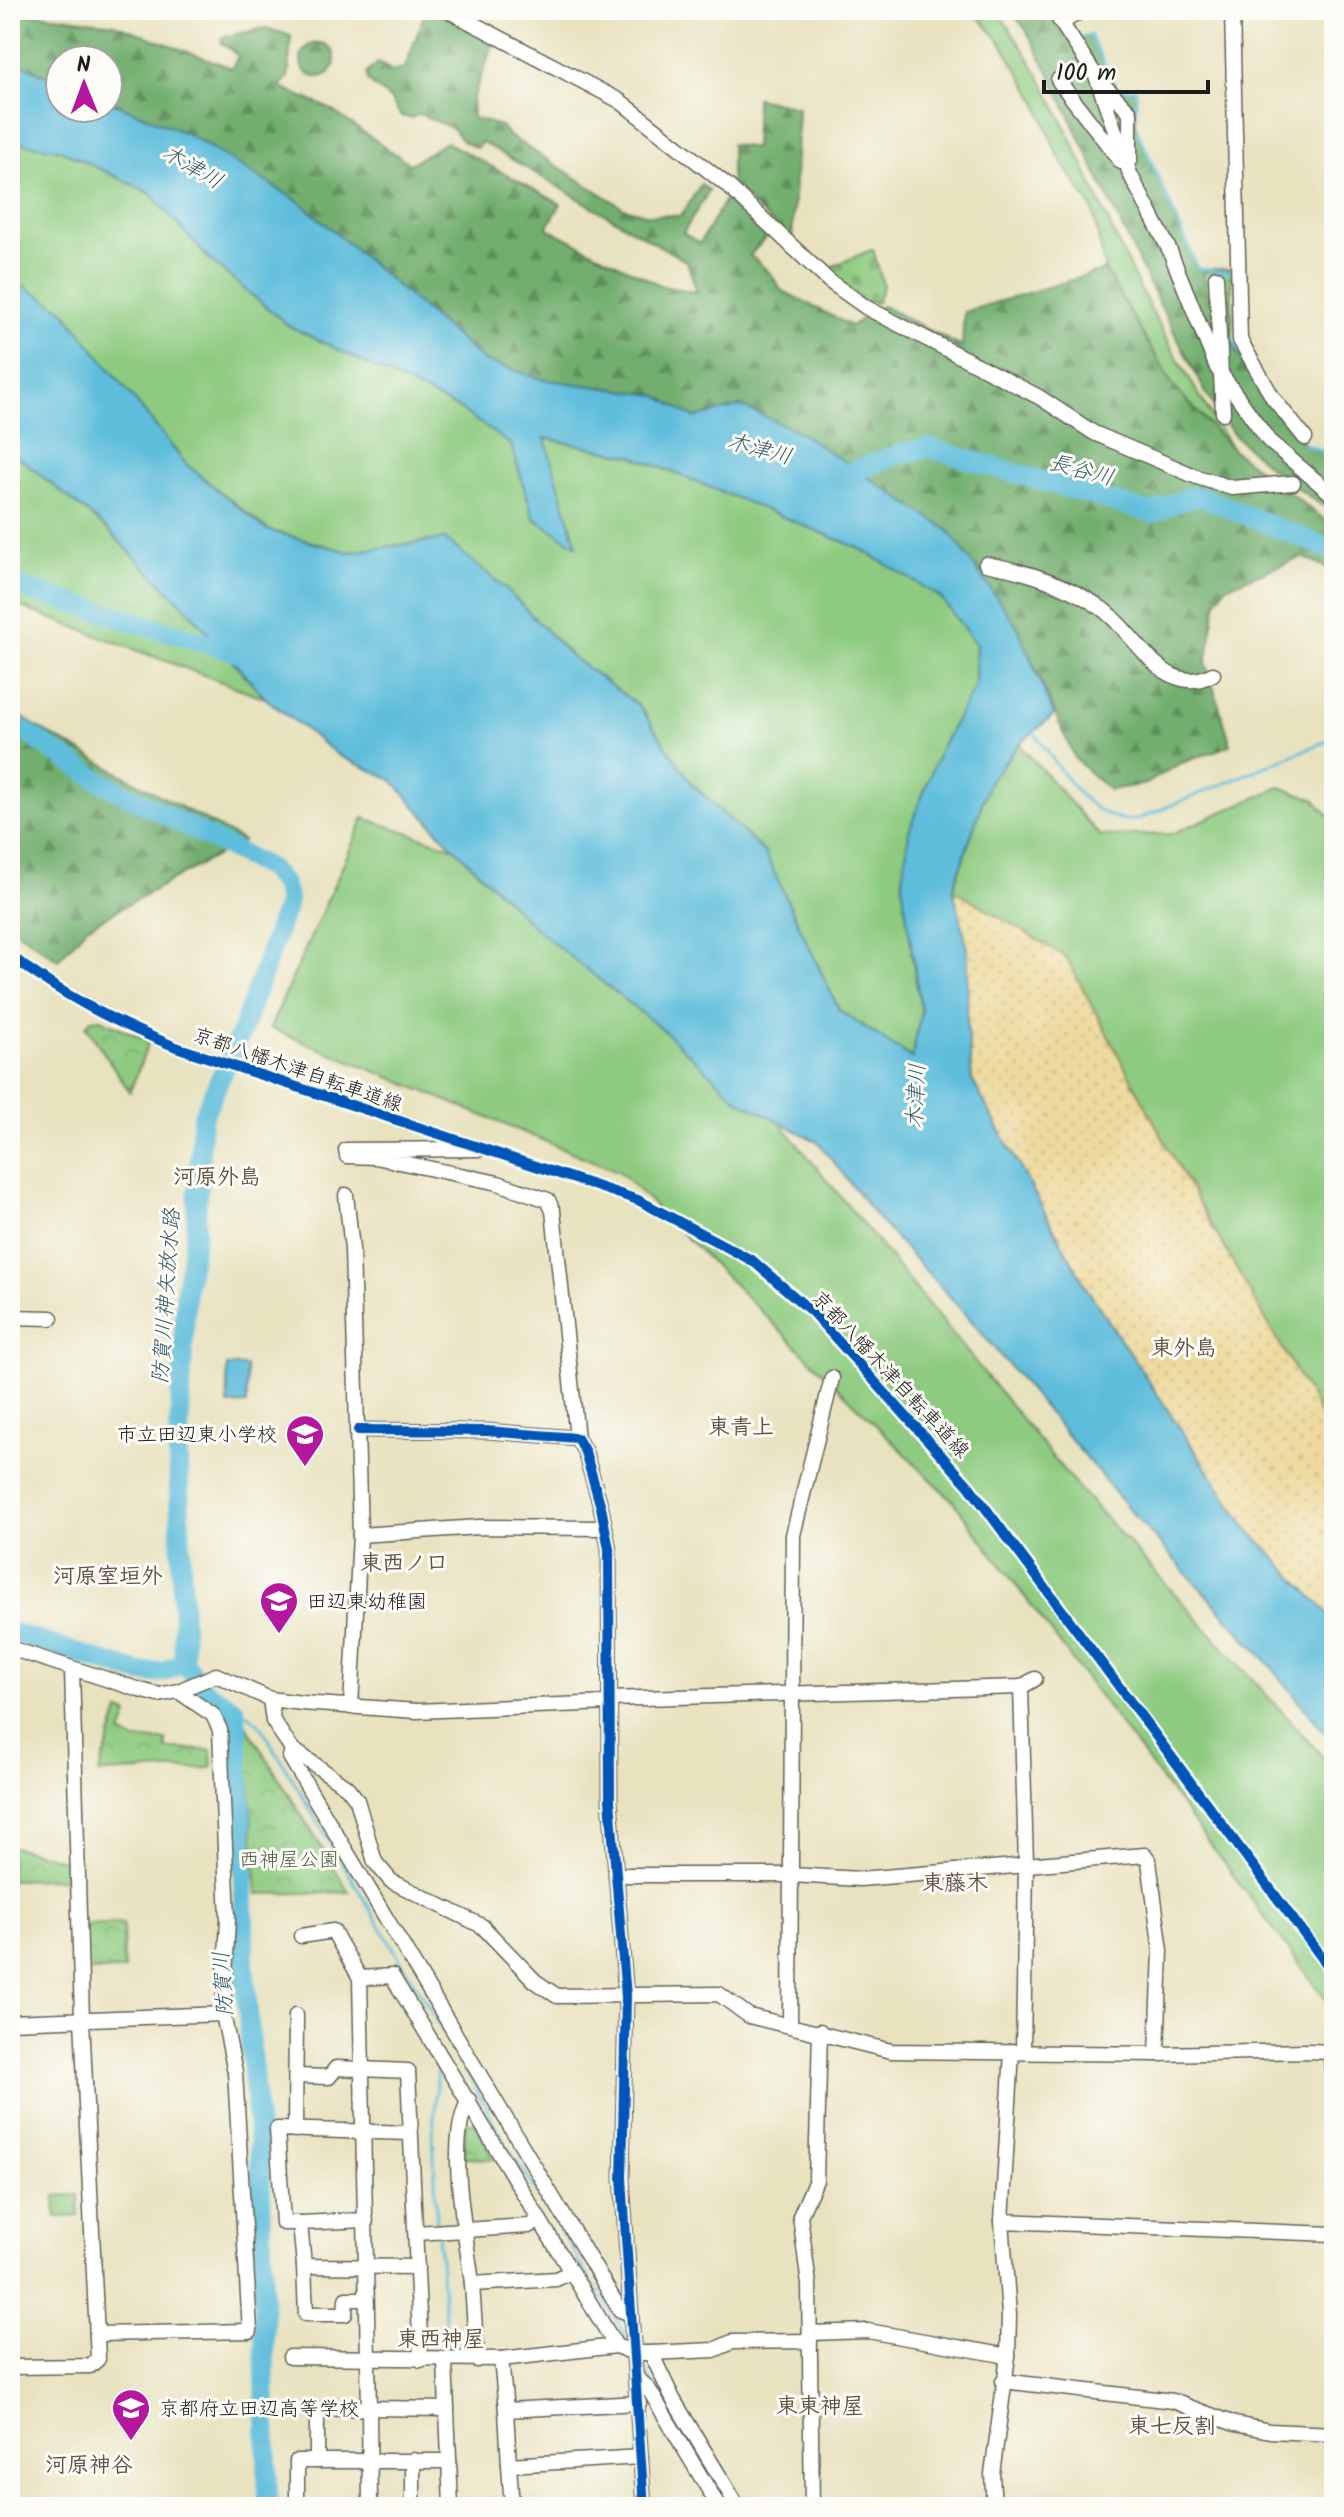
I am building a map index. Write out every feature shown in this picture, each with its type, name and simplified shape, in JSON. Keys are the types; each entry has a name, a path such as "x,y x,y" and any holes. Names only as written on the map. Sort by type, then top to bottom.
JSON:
{"street":[{"path":"447,10 620,101 728,186 829,281 879,314 1039,397 1094,433 1197,477 1232,488 1293,483"},
{"path":"1053,10 1096,76 1130,174 1169,249 1217,368 1269,441 1334,496"},
{"path":"1063,22 1082,10"},
{"path":"1232,10 1240,340 1273,398 1305,438"},
{"path":"1058,80 1130,174"},
{"path":"1216,277 1217,368 1223,413"},
{"path":"986,564 1032,574 1102,608 1173,678 1200,682 1213,674"},
{"path":"480,1149 346,1150 347,1156 376,1157 498,1183 548,1200 554,1220 577,1438 585,1452 609,1549 608,1701 616,1875 626,1997 622,2178 644,2507"},
{"path":"346,1195 352,1249 360,1535 351,1707"},
{"path":"10,1317 51,1318"},
{"path":"790,2024 793,1535 832,1378"},
{"path":"358,1430 487,1431 577,1438"},
{"path":"360,1535 479,1527 605,1528"},
{"path":"10,1648 149,1693 182,1689 210,1677 226,1678 270,1699 417,1711 791,1693 1021,1687 1035,1679"},
{"path":"10,2367 90,2366 98,2359 82,2019 72,1669"},
{"path":"994,2507 992,2474 1008,2356 1009,2315 1002,2221 1017,2051 1026,1865 1021,1687"},
{"path":"97,2334 250,2331 235,2072 223,2014 228,1919 220,1730 213,1715 182,1689"},
{"path":"270,1699 273,1721 292,1749 347,1787 357,1800 375,1862 391,1881 482,1926 535,1981 557,1996 719,1994 749,2016 820,2031 891,2051 1330,2052 1334,2074"},
{"path":"292,1749 290,1757 620,2310 631,2314"},
{"path":"616,1875 791,1875 860,1879 1145,1855 1149,1861 1161,1951 1157,2054"},
{"path":"301,1936 333,1931 360,1978 361,2062 365,2070 370,2507"},
{"path":"360,1978 419,1973"},
{"path":"392,1976 616,2346"},
{"path":"10,2022 223,2014"},
{"path":"295,2130 296,2015"},
{"path":"812,2507 809,2285 800,2216 816,2180 820,2031"},
{"path":"296,2076 329,2077 336,2068 408,2071 421,2360"},
{"path":"469,2100 462,2111 459,2156 477,2360"},
{"path":"366,2220 283,2223 277,2129 410,2133"},
{"path":"416,2233 529,2226 540,2221"},
{"path":"1002,2221 1334,2234"},
{"path":"300,2223 306,2314 345,2314 346,2299 366,2299"},
{"path":"304,2266 417,2267"},
{"path":"472,2284 556,2279 571,2272"},
{"path":"290,2357 477,2360 616,2346 634,2353 651,2353 714,2350 732,2342 868,2331 1008,2356"},
{"path":"651,2353 673,2399 738,2507"},
{"path":"501,2359 512,2507"},
{"path":"448,2360 451,2507"},
{"path":"637,2378 648,2388 719,2507"},
{"path":"1003,2381 1173,2401 1235,2424 1270,2431 1334,2434"},
{"path":"506,2410 639,2403"},
{"path":"317,2461 317,2409 447,2409"},
{"path":"509,2465 641,2457"},
{"path":"413,2460 413,2507"},
{"path":"297,2507 297,2461 449,2461"}],"green space":[{"path":"10,10 114,24 232,68 238,56 221,42 222,37 266,28 291,36 288,78 279,87 328,108 410,164 446,142 561,204 547,228 662,286 697,292 687,262 482,142 476,148 462,141 452,128 420,114 411,118 401,116 391,100 368,81 367,73 378,63 393,71 405,68 426,10 438,10 495,40 472,100 473,118 501,126 508,135 624,208 649,215 681,216 701,184 709,191 683,233 700,243 728,194 772,231 750,255 771,274 781,290 851,326 882,306 962,347 964,312 1105,270 1174,387 1233,450 1334,527 1334,571 1303,557 1227,586 1217,600 1206,663 1231,745 1179,764 1146,784 1109,790 1075,759 1017,626 741,406 695,418 656,395 542,379 484,361 301,203 186,133 124,108 124,44 44,44 44,74 10,60"},
{"path":"156,10 252,10 250,14 191,15"},
{"path":"972,10 996,10 1037,72 1144,297 1233,450 1174,387 1105,270 1093,210 1057,154 1036,100 1000,41"},
{"path":"1009,10 1033,10 1077,38 1090,35 1117,90 1136,89 1136,127 1198,269 1231,269 1233,345 1267,402 1304,444 1334,456 1334,505 1323,506 1278,475 1233,434 1208,397 1149,284 1049,72 1025,28"},
{"path":"318,43 330,48 335,60 330,72 318,77 306,72 301,60 306,48"},
{"path":"756,98 798,107 792,242 731,184 731,144 754,148"},
{"path":"10,141 61,150 150,193 209,259 289,326 460,409 511,445 534,518 576,545 544,438 633,456 859,548 940,597 976,644 975,686 941,747 911,952 921,1011 913,1058 839,1010 765,853 693,785 639,706 571,656 506,589 445,539 349,552 268,530 186,464 62,309 10,278"},
{"path":"873,249 883,285 877,303 864,301 824,270"},
{"path":"1231,271 1231,299 1208,300 1202,272"},
{"path":"10,450 107,529 190,612 265,698 10,603"},
{"path":"10,709 38,728 243,841 87,927 58,960 10,926"},
{"path":"1019,744 1100,836 1171,834 1280,787 1314,799 1334,821 1334,1438 1182,1174 1066,957 953,889 990,780"},
{"path":"364,818 594,894 1073,1482 1334,1769 1334,2010 953,1501 620,1172 270,1028"},
{"path":"100,1019 149,1041 130,1092 86,1026 91,1020"},
{"path":"119,1711 128,1714 121,1734 135,1740 166,1740 166,1749 211,1750 212,1768 99,1773"},
{"name":"西神屋公園","path":"245,1723 349,1892 257,1894"},
{"path":"10,1846 64,1860 65,1879 10,1880"},
{"path":"123,1923 124,1970 84,1971 83,1925"},
{"path":"465,2123 475,2123 494,2159 464,2158"},
{"path":"78,2195 79,2216 56,2217 55,2196"}],"sand":[{"path":"953,889 1066,957 1182,1174 1334,1438 1334,1620 1246,1527 1087,1289 972,1080"}],"water":[{"path":"10,60 44,74 44,124 124,124 124,108 186,133 301,203 484,361 542,379 656,395 695,418 741,406 799,432 948,530 1017,626 1054,715 1019,744 990,780 953,889 968,949 967,1026 972,1080 1087,1289 1246,1527 1334,1620 1334,1744 1271,1666 1134,1515 964,1312 879,1220 818,1142 738,1100 663,1030 537,930 446,840 391,779 339,756 265,698 190,612 107,529 10,450 10,278 62,309 186,464 267,530 349,552 445,539 506,589 571,656 639,706 693,785 765,853 839,1010 912,1058 921,1011 902,885 909,831 941,747 975,686 976,644 940,597 859,548 633,456 545,438 577,546 534,518 511,445 460,409 289,326 209,259 150,193 61,150 10,141"},
{"path":"227,1366 246,1366 247,1404 228,1405"}],"waterway":[{"path":"1077,38 1090,35 1117,90 1136,89 1136,110"},
{"path":"1137,129 1198,269 1231,272"},
{"path":"1233,339 1265,399"},
{"path":"1304,444 1334,456"},
{"name":"長谷川","path":"831,479 903,453 929,448 1152,513 1190,497 1202,497 1334,551"},
{"name":"木津川","path":"10,580 29,590 246,655"},
{"name":"防賀川神矢放水路","path":"10,722 100,781 270,869 283,884 288,901 243,1028 202,1118 195,1238 186,1289 178,1453 184,1662"},
{"path":"1032,729 1063,774 1088,802 1103,813 1119,819 1136,820 1334,738"},
{"name":"防賀川","path":"10,1632 140,1673 164,1672 184,1662"},
{"name":"防賀川","path":"184,1662 205,1691 235,1710 237,1725 244,1865 244,1965 260,2155 268,2507"},
{"path":"235,1710 249,1715 260,1725 453,2048 507,2145 628,2339"},
{"path":"437,2228 433,2132 438,2064"},
{"path":"438,2235 448,2355"},
{"path":"641,2363 653,2384"},
{"path":"662,2397 728,2507"}],"cycle path":[{"name":"京都八幡木津自転車道線","path":"10,955 90,1007 176,1047 638,1200 753,1261 812,1312 969,1486 1334,1974"},
{"path":"358,1430 487,1431 577,1438 585,1452 601,1507 609,1549 610,1800 626,1997 622,2178 644,2507"}],"place":[{"name":"市立田辺東小学校","path":"305,1468"},
{"name":"田辺東幼稚園","path":"279,1635"},
{"name":"京都府立田辺高等学校","path":"131,2442"}],"district":[{"name":"河原外島","path":"217,1176"},
{"name":"東外島","path":"1184,1347"},
{"name":"東青上","path":"741,1426"},
{"name":"東西ノ口","path":"404,1562"},
{"name":"河原室垣外","path":"108,1575"},
{"name":"東藤木","path":"955,1882"},
{"name":"東西神屋","path":"441,2338"},
{"name":"東東神屋","path":"820,2405"},
{"name":"東七反割","path":"1172,2425"},
{"name":"河原神谷","path":"89,2464"}]}
